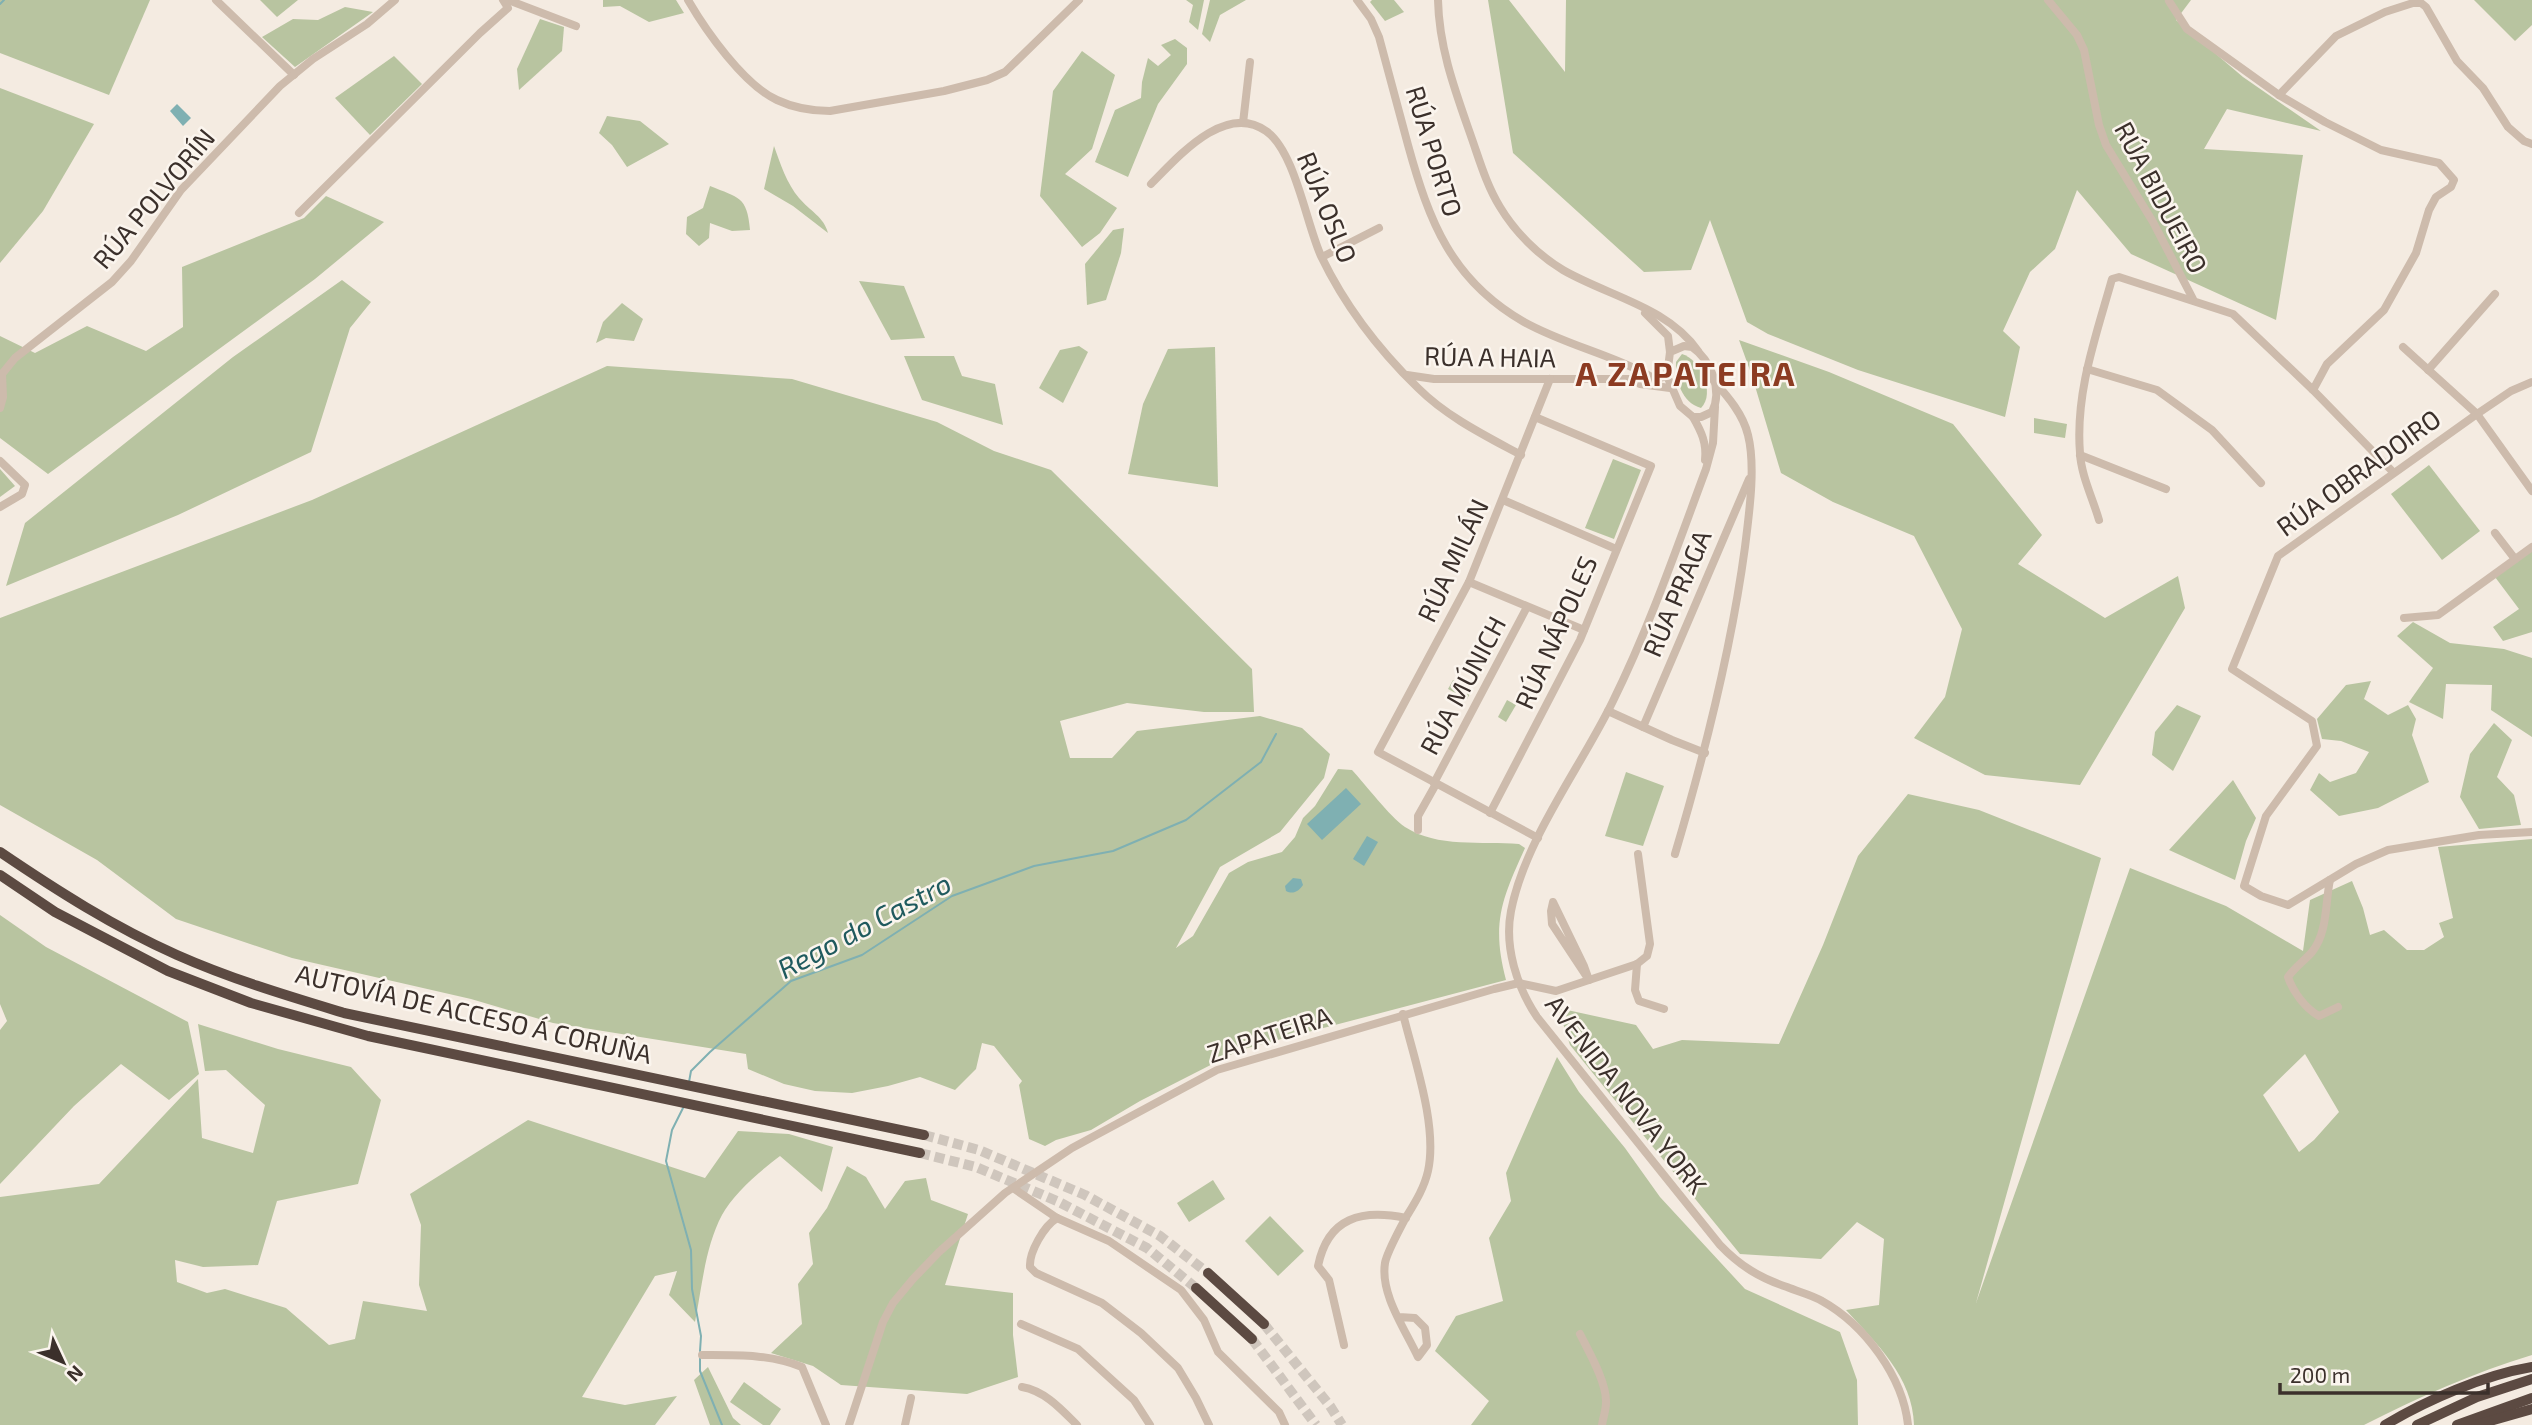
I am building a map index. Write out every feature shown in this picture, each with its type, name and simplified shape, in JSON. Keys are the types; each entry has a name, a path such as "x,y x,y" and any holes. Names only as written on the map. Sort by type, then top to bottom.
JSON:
{"highway":[{"name":"AUTOVÍA DE ACCESO Á CORUÑA","path":"0,852 69,899 164,948 266,989 344,1013 924,1135"},
{"name":"AUTOVÍA DE ACCESO Á CORUÑA","path":"0,875 55,912 168,971 251,1003 368,1036 920,1153"},
{"path":"1208,1273 1264,1324"},
{"path":"1196,1288 1252,1339"},
{"path":"2385,1425 2425,1403 2532,1365"},
{"path":"2417,1425 2477,1397 2532,1379"},
{"path":"2456,1425 2532,1398"},
{"path":"2476,1425 2532,1409"}],"street":[{"path":"216,0 294,75"},
{"name":"RÚA POLVORÍN","path":"0,408 3,397 2,374 8,366 112,282 131,261 181,190 256,109 294,75 326,50 367,24 395,0"},
{"path":"505,0 576,26"},
{"path":"299,213 508,8 505,0"},
{"path":"688,0 718,43 758,88 775,100 793,106 811,111 830,111 944,91 987,80 1005,72 1079,0"},
{"name":"RÚA PORTO","path":"1357,0 1371,19 1379,37 1423,200 1434,226 1453,257 1474,282 1522,321 1655,379"},
{"path":"1438,0 1443,48 1455,90 1483,170 1500,207 1512,224 1544,256 1592,285 1671,324 1690,339 1707,362 1714,381 1715,404"},
{"name":"RÚA BIDUEIRO","path":"2049,0 2077,35 2084,50 2099,125 2106,145 2153,222 2193,299"},
{"path":"2169,1 2187,29 2279,95 2381,150 2439,163 2454,180 2451,187 2436,197 2429,210 2416,253 2384,310 2327,364 2313,390"},
{"path":"2279,95 2336,36 2385,12 2421,3 2426,7 2457,61 2483,88 2508,127 2524,141 2532,144"},
{"path":"1151,184 1177,158 1217,127 1243,123 1250,62"},
{"name":"RÚA OSLO","path":"1243,123 1265,130 1279,142 1322,257 1348,306 1389,358 1434,400 1472,428 1521,454"},
{"path":"1322,257 1379,229"},
{"path":"2099,520 2080,455 2080,407 2087,369 2112,279 2119,277 2233,314 2313,390 2393,472"},
{"path":"2428,370 2495,294"},
{"path":"1634,305 1651,318 1668,337 1670,352 1667,376 1680,407 1693,417 1707,415 1715,404 1725,400 1733,404"},
{"path":"1670,352 1684,346 1698,351"},
{"path":"2403,347 2477,414 2532,491"},
{"path":"1608,359 1617,368 1613,379"},
{"name":"RÚA PORTO","path":"1608,359 1635,381"},
{"path":"2087,369 2157,390 2212,430 2261,484"},
{"name":"RÚA A HAIA","path":"1407,376 1434,379 1613,379 1670,388"},
{"name":"RÚA A HAIA","path":"1635,381 1667,376"},
{"path":"1434,379 1426,385 1426,390 1434,400"},
{"name":"RÚA MILÁN","path":"1435,784 1377,752 1469,582 1550,379"},
{"path":"1675,854 1705,752 1736,614 1750,504 1751,455 1748,433 1733,404 1714,381"},
{"name":"RÚA OBRADOIRO","path":"2330,880 2288,905 2261,896 2245,886 2266,816 2317,746 2312,721 2232,669 2278,556 2477,414 2511,391 2532,382"},
{"name":"AVENIDA NOVA YORK","path":"1715,404 1713,443 1703,479 1651,616 1608,711 1538,838 1511,911 1509,934 1524,998 1720,1245 1734,1261 1751,1273 1821,1300 1847,1319 1894,1376 1906,1410 1908,1425"},
{"name":"RÚA NÁPOLES","path":"1490,813 1584,630 1651,466 1535,417"},
{"name":"AVENIDA NOVA YORK","path":"1693,417 1702,432 1706,452 1703,479"},
{"path":"2080,455 2166,489"},
{"path":"0,461 25,485 22,494 0,507"},
{"name":"RÚA PRAGA","path":"1643,727 1743,488 1750,477"},
{"path":"1503,500 1616,549"},
{"path":"2495,533 2515,559"},
{"path":"2404,618 2438,615 2532,547"},
{"path":"1469,582 1584,630"},
{"name":"RÚA MÚNICH","path":"1418,830 1418,816 1527,607"},
{"path":"1608,711 1705,752"},
{"path":"1435,784 1538,838"},
{"path":"2338,1007 2319,1016 2312,1012 2291,987 2288,977 2311,953 2320,939 2330,880 2356,864 2388,850 2479,835 2532,832"},
{"path":"1519,983 1556,992 1637,964 1647,956 1650,944 1638,854"},
{"path":"1553,902 1584,966 1589,980 1552,923 1553,902"},
{"path":"1637,964 1635,990 1639,1001 1664,1009"},
{"name":"ZAPATEIRA","path":"849,1425 883,1322 893,1303 939,1252 978,1216 1013,1188 1072,1148 1217,1070 1403,1014 1519,983"},
{"path":"1399,1317 1415,1318 1425,1328 1427,1345 1418,1357 1386,1290 1385,1262 1406,1218 1416,1205 1428,1170 1427,1108 1403,1014"},
{"path":"1013,1188 1057,1219 1109,1241 1181,1290 1204,1320 1218,1352 1279,1412 1285,1425"},
{"path":"1344,1345 1329,1280 1318,1266 1321,1254 1332,1233 1350,1220 1368,1214 1406,1218"},
{"path":"1057,1219 1045,1227 1029,1261 1030,1267 1037,1273 1102,1303 1140,1333 1178,1368 1209,1425"},
{"path":"1021,1324 1078,1349 1135,1400 1150,1425"},
{"path":"1580,1334 1605,1395 1602,1425"},
{"path":"702,1355 758,1356 786,1360 802,1367 826,1425"},
{"path":"1022,1387 1035,1389 1047,1397 1077,1425"},
{"path":"905,1425 911,1398"}],"green space":[{"path":"0,0 150,0 109,95 0,53"},
{"path":"260,0 298,0 277,17"},
{"path":"603,0 676,0 684,13 649,22 620,6 603,7"},
{"path":"1186,0 1204,0 1198,30 1189,22 1193,5"},
{"path":"1210,0 1246,0 1220,15 1210,42 1202,34"},
{"path":"1394,0 1404,12 1385,21 1370,2"},
{"path":"1488,0 1509,0 1565,72 1566,0 2191,0 2176,20 2243,77 2321,131 2227,109 2204,149 2303,155 2276,320 2131,254 2077,190 2055,249 2030,272 2003,331 2020,347 2005,417 1858,370 1768,334 1747,322 1710,220 1691,270 1644,272 1513,153"},
{"path":"2474,0 2532,0 2532,25 2515,41"},
{"path":"345,7 373,12 295,67 262,37 293,19 318,20"},
{"path":"540,19 564,27 562,51 519,90 517,69"},
{"path":"1175,39 1187,48 1187,64 1158,104 1128,177 1095,162 1115,110 1141,98 1148,58 1158,66 1171,55 1161,45"},
{"path":"1082,51 1115,75 1092,149 1065,174 1117,208 1100,233 1082,247 1040,196 1053,91"},
{"path":"394,56 422,84 370,135 335,98"},
{"path":"0,88 94,124 43,211 0,263"},
{"path":"607,116 640,121 669,144 627,167 612,145 599,133"},
{"path":"774,146 791,186 799,198 820,218 828,233 793,206 764,189"},
{"path":"710,186 735,196 744,204 750,230 732,231 710,223 709,238 699,246 686,234 687,217 703,208"},
{"path":"326,196 384,222 315,279 48,474 0,438 0,336 35,353 87,326 146,351 183,327 182,267 304,218"},
{"path":"1124,228 1121,253 1106,300 1087,305 1085,264 1113,230"},
{"path":"342,280 371,302 350,328 311,452 178,515 6,586 25,523 233,357"},
{"path":"859,281 904,286 925,338 891,340"},
{"path":"622,303 643,319 634,341 606,338 596,343 603,322"},
{"path":"1739,340 1829,372 1953,424 2042,535 2018,564 2105,618 2178,576 2185,608 2080,785 1985,775 1914,738 1945,697 1962,629 1914,536 1833,502 1781,473"},
{"path":"1079,346 1088,352 1063,403 1039,388 1060,350"},
{"path":"1215,347 1218,487 1128,474 1143,404 1168,349"},
{"path":"1682,354 1695,362 1704,377 1707,394 1701,408 1684,396 1678,383 1676,362"},
{"path":"904,356 954,356 962,376 995,384 1003,425 922,400"},
{"path":"607,366 792,379 937,422 994,451 1051,470 1252,669 1254,712 1204,712 1127,703 1060,721 1070,758 1112,758 1137,731 1260,716 1302,728 1330,754 1324,778 1280,832 1220,867 1176,948 1193,936 1229,873 1248,862 1282,852 1295,837 1303,818 1315,806 1338,769 1352,770 1392,816 1418,834 1445,841 1519,844 1525,848 1510,882 1501,912 1499,942 1506,980 1240,1050 1140,1101 1091,1130 1045,1146 1029,1139 1019,1085 1022,1081 994,1046 982,1043 976,1069 955,1090 920,1077 852,1093 815,1091 784,1084 748,1069 746,1054 553,1023 471,999 292,958 176,919 97,860 0,805 0,618 312,500"},
{"path":"2034,418 2067,424 2065,438 2034,433"},
{"path":"1613,459 1641,470 1614,539 1585,528"},
{"path":"2429,465 2480,531 2442,560 2391,494"},
{"path":"0,469 15,486 0,497"},
{"path":"2532,551 2532,632 2503,641 2493,627 2519,609 2495,577"},
{"path":"2413,622 2450,643 2504,649 2532,658 2532,737 2491,710 2492,685 2446,684 2443,719 2409,702 2433,668 2397,636"},
{"path":"1453,680 1472,690 1467,699 1448,689"},
{"path":"2371,681 2364,699 2388,715 2408,705 2416,719 2412,735 2429,782 2378,808 2339,816 2310,790 2319,773 2330,782 2356,773 2369,752 2341,741 2322,739 2317,719 2346,685"},
{"path":"1507,700 1516,705 1506,722 1498,717"},
{"path":"2177,705 2201,716 2173,771 2152,755 2155,732"},
{"path":"2494,723 2512,740 2497,777 2514,795 2521,825 2479,829 2460,797 2470,754"},
{"path":"1626,772 1664,786 1643,846 1605,836"},
{"path":"2233,780 2256,818 2235,880 2169,850"},
{"path":"1908,794 1979,810 2101,858 1976,1303 2130,868 2226,906 2303,951 2310,900 2352,881 2370,935 2384,930 2407,950 2424,950 2444,937 2439,923 2453,918 2438,847 2532,839 2532,1355 2447,1386 2364,1425 1914,1425 1912,1408 1900,1376 1880,1348 1846,1310 1879,1305 1884,1239 1857,1222 1821,1259 1740,1254 1570,1045 1558,1008 1636,1025 1653,1049 1682,1040 1779,1044 1823,945 1858,856","holes":["2305,1054 2339,1112 2314,1140 2299,1152 2263,1095"]},
{"path":"0,915 46,947 188,1022 199,1074 169,1100 121,1064 74,1106 0,1184 0,1030 7,1021 0,1004"},
{"path":"198,1024 278,1049 351,1067 381,1100 358,1184 277,1201 258,1265 203,1267 175,1260 177,1282 207,1293 225,1289 286,1308 329,1345 355,1339 363,1301 427,1311 419,1285 421,1225 410,1194 528,1120 705,1178 738,1131 789,1134 833,1147 822,1192 780,1156 733,1199 716,1227 705,1267 695,1322 669,1295 677,1271 655,1276 582,1397 625,1405 677,1396 655,1425 0,1425 0,1197 99,1184 198,1079 202,1138 253,1153 265,1105 226,1070 205,1071"},
{"path":"1557,1057 1579,1092 1625,1148 1660,1197 1745,1289 1840,1332 1857,1380 1858,1425 1471,1425 1489,1401 1435,1351 1456,1316 1503,1301 1489,1238 1511,1201 1506,1173"},
{"path":"847,1166 866,1177 885,1209 905,1181 926,1178 931,1200 968,1214 945,1285 1013,1293 1013,1335 1018,1377 967,1394 841,1385 813,1366 771,1353 802,1324 798,1284 813,1264 809,1233 827,1208"},
{"path":"1213,1180 1225,1199 1189,1222 1177,1203"},
{"path":"1270,1216 1304,1251 1278,1276 1245,1241"},
{"path":"708,1367 733,1418 741,1425 710,1425 694,1380"},
{"path":"744,1382 781,1409 770,1425 763,1425 730,1402"}],"water":[{"path":"177,104 191,118 183,126 170,111"},
{"path":"1346,788 1361,804 1322,840 1307,824"},
{"path":"1367,836 1378,842 1364,866 1353,859"},
{"path":"1293,878 1301,879 1303,885 1291,893 1286,891 1285,886"}],"waterway":[{"path":"0,4 4,0"},
{"name":"Rego do Castro","path":"689,1082 691,1071 710,1052 791,981 862,955 952,896 1034,866 1113,851 1186,820 1261,762 1276,734"},
{"name":"Rego do Castro","path":"683,1108 672,1130 666,1161 691,1250 692,1289 701,1336 700,1351"},
{"name":"Rego do Castro","path":"700,1356 700,1371 722,1425"}],"tunnel":[{"path":"924,1135 979,1150 1085,1195 1160,1236 1208,1273"},
{"path":"920,1153 976,1167 1057,1201 1147,1248 1196,1288"},
{"path":"1264,1324 1330,1406 1342,1425"},
{"path":"1252,1339 1316,1425"}],"district":[{"name":"A ZAPATEIRA","path":"1686,373"}]}
